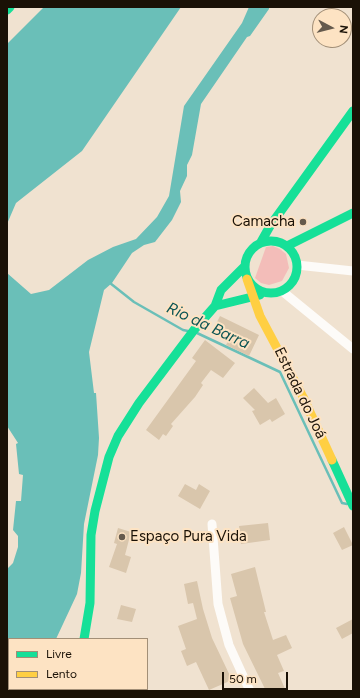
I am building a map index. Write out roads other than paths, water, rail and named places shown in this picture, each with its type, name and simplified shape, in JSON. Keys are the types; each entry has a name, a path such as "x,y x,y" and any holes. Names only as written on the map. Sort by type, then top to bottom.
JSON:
{"street":[{"path":"7,10 10,7"},
{"path":"84,638 90,603 93,523 109,457 128,418 192,332 215,306 221,290 244,267 250,251 261,242 270,226 353,111"},
{"path":"286,246 353,213"},
{"path":"215,306 282,291 294,280 297,265 294,254 286,246 274,241 261,242"},
{"path":"297,265 353,271"},
{"path":"244,267 247,279 255,289 266,294"},
{"name":"Estrada do Joá","path":"247,279 252,297 303,398 352,503"},
{"path":"221,290 231,302"},
{"path":"282,291 353,349"},
{"path":"212,524 218,604 229,645 250,691"}],"water":[{"path":"44,7 181,7 82,151 16,203 7,224 7,44"},
{"path":"249,7 269,7 201,104 192,155 187,165 187,176 180,191 181,202 172,220 155,242 144,245 132,253 112,283 104,290 89,352 94,393 96,393 99,438 98,455 84,524 81,573 77,594 56,638 8,638 7,656 7,569 13,563 18,547 18,536 13,530 16,501 21,501 23,475 19,474 16,444 18,443 7,426 7,273 31,294 49,290 88,260 113,247 136,239 157,217 169,196 184,106 242,23"}],"waterway":[{"name":"Rio da Barra","path":"110,283 134,302 183,330 188,331"},
{"name":"Rio da Barra","path":"197,333 280,372 342,503 347,504"}],"place":[{"name":"Camacha","path":"303,222"},
{"name":"Espaço Pura Vida","path":"122,537"}]}
